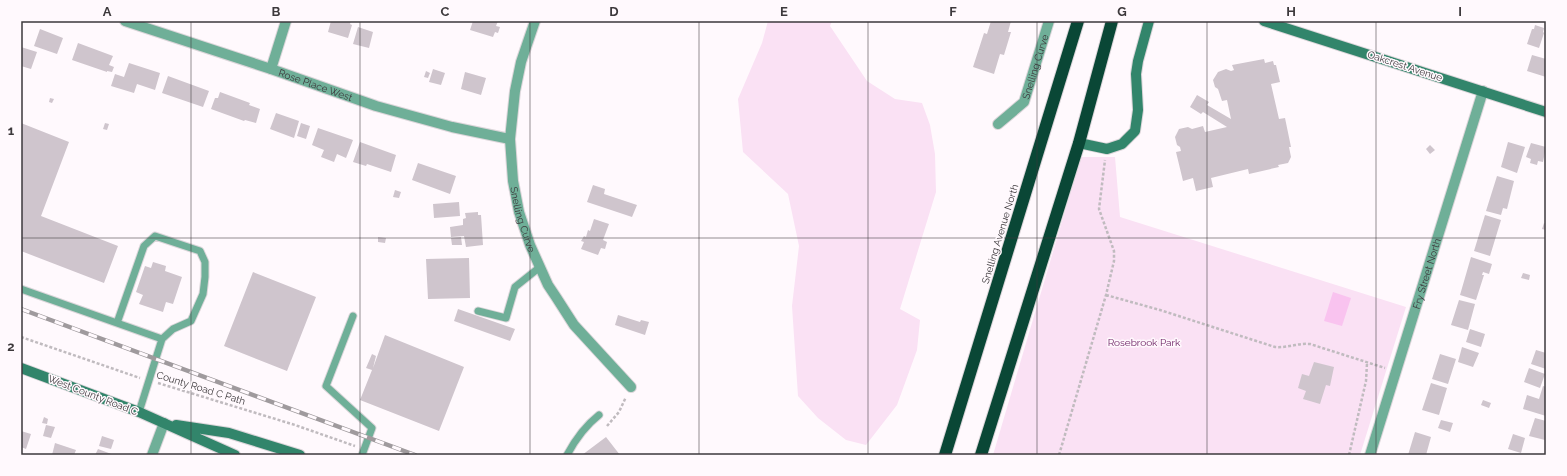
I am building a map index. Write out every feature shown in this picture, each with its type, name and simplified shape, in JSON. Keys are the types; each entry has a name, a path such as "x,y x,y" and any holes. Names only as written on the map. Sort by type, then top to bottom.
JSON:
{"highway":[{"name":"Snelling Avenue North","path":"945,455 1078,21"},
{"path":"981,455 1079,143 1112,21"}],"street":[{"name":"Rose Place West","path":"125,21 271,69 376,106 452,127 510,139"},
{"path":"271,69 286,21"},
{"name":"Snelling Curve","path":"535,21 521,62 515,91 510,139 513,182 519,212 530,245 548,285 574,325 631,387"},
{"name":"Snelling Curve","path":"998,124 1024,102 1049,21"},
{"path":"1079,143 1107,149 1122,144 1135,131 1138,110 1136,74 1149,21"},
{"name":"Oakcrest Avenue","path":"1264,21 1546,112"},
{"name":"Fry Street North","path":"1370,455 1483,91"},
{"name":"West County Road C","path":"21,368 139,412 235,455"},
{"path":"152,455 164,423"},
{"name":"West County Road C","path":"164,423 229,433 300,455"}],"lane":[{"path":"117,323 144,246 155,236 200,251 205,262 203,294 191,321 173,329 162,339 139,412"},
{"path":"478,311 506,318 516,287 540,267"},
{"path":"21,289 162,339"},
{"path":"353,316 326,386 372,428 363,452"},
{"path":"567,455 573,443 592,420 599,415"}],"path":[{"path":"1059,455 1106,294 1114,261 1114,251 1099,209 1107,149"},
{"path":"1106,294 1275,347 1286,347 1304,343 1310,344 1396,371"},
{"name":"County Road C Path","path":"21,337 148,380 295,425 363,452"},
{"path":"1349,455 1366,381 1367,363"},
{"path":"607,426 619,412 631,387"}],"green space":[{"path":"768,21 832,21 830,26 867,81 895,99 922,103 930,125 935,154 936,192 900,309 920,320 917,350 897,405 866,445 846,440 818,418 798,396 792,306 799,246 788,194 743,152 738,99 762,43"},
{"name":"Rosebrook Park","path":"1081,157 1115,157 1120,217 1406,307 1360,455 993,455"}],"shaded area":[{"path":"1333,292 1351,298 1342,326 1324,321"}],"building":[{"path":"331,21 351,21 350,24 352,25 348,38 328,32"},
{"path":"473,21 498,21 496,26 500,27 498,33 495,32 493,37 470,30"},
{"path":"991,21 1011,21 1008,32 1011,32 1004,55 1000,54 994,74 973,67 984,33 987,34"},
{"path":"1535,25 1544,28 1544,33 1539,48 1527,44 1532,29 1534,29"},
{"path":"358,27 373,32 369,48 353,44"},
{"path":"40,29 63,38 57,54 34,46"},
{"path":"78,43 113,56 109,65 114,67 112,72 107,72 72,60"},
{"path":"21,47 37,52 31,69 21,66"},
{"path":"1532,55 1546,59 1546,77 1527,71"},
{"path":"1264,59 1265,63 1273,61 1274,65 1276,65 1280,82 1271,84 1279,119 1285,118 1291,147 1289,147 1291,157 1288,163 1278,165 1279,167 1249,174 1248,169 1211,178 1213,187 1196,191 1193,178 1183,181 1176,152 1181,151 1180,147 1177,145 1175,137 1179,129 1188,127 1192,129 1203,126 1205,132 1227,127 1203,112 1201,114 1190,107 1197,95 1209,102 1207,105 1231,119 1227,100 1222,101 1213,80 1218,72 1226,69 1231,71 1234,70 1232,65"},
{"path":"129,63 160,73 155,90 137,84 134,93 111,86 115,74 124,77"},
{"path":"433,69 445,73 441,85 429,82"},
{"path":"426,71 430,73 428,78 424,77"},
{"path":"465,72 486,78 481,95 461,89"},
{"path":"168,76 209,91 203,107 162,93"},
{"path":"220,92 250,103 249,105 260,109 256,123 244,121 211,109 215,98 218,98"},
{"path":"50,98 54,99 52,103 49,102"},
{"path":"276,113 299,121 294,138 270,129"},
{"path":"21,123 69,142 41,216 118,246 104,283 21,251"},
{"path":"105,123 109,124 107,130 103,129"},
{"path":"301,123 310,126 306,139 297,136"},
{"path":"318,128 353,140 346,158 337,154 334,162 321,157 324,150 312,145"},
{"path":"360,142 396,155 391,172 367,164 366,166 353,162"},
{"path":"1508,142 1525,147 1517,173 1501,167"},
{"path":"1531,143 1546,147 1543,162 1538,161 1537,165 1530,163 1531,159 1526,157"},
{"path":"1430,145 1435,150 1430,154 1426,149"},
{"path":"418,163 456,176 450,194 412,180"},
{"path":"1497,176 1514,181 1507,209 1503,208 1501,215 1486,211"},
{"path":"593,185 605,189 604,194 637,205 632,217 587,202"},
{"path":"395,190 401,192 399,198 393,197"},
{"path":"459,202 460,216 434,218 433,204"},
{"path":"478,212 478,215 481,215 483,245 466,247 464,236 451,237 450,227 463,225 463,219 466,218 465,213"},
{"path":"1485,215 1501,220 1490,256 1474,251"},
{"path":"594,219 609,224 603,240 607,242 605,249 601,248 598,255 581,249 584,242 581,241 584,236 586,237 588,230 590,231"},
{"path":"1544,223 1546,224 1546,230 1542,229"},
{"path":"378,237 386,238 385,243 378,242"},
{"path":"461,237 462,245 452,245 451,238"},
{"path":"1471,257 1492,264 1489,274 1483,272 1482,275 1484,275 1476,300 1460,295"},
{"path":"469,258 470,298 428,299 426,259"},
{"path":"153,262 166,266 165,271 182,277 173,304 166,302 163,312 139,304 143,295 136,292 145,266 151,268"},
{"path":"253,272 316,297 287,371 224,346"},
{"path":"1523,273 1530,275 1529,280 1521,278"},
{"path":"1459,300 1475,304 1468,330 1451,325"},
{"path":"458,309 515,329 510,341 454,321"},
{"path":"618,315 640,322 641,320 649,322 645,335 615,325"},
{"path":"1470,329 1485,334 1481,347 1466,342"},
{"path":"385,335 464,367 439,431 360,400 372,370 366,368 372,354 376,356 373,368"},
{"path":"1462,347 1479,353 1473,367 1458,362"},
{"path":"1536,350 1546,353 1546,369 1531,364"},
{"path":"1440,354 1456,359 1448,384 1432,379"},
{"path":"1314,362 1334,367 1330,386 1326,385 1320,404 1303,399 1306,391 1298,388 1302,374 1309,376"},
{"path":"1529,368 1545,374 1540,388 1524,382"},
{"path":"1431,383 1447,388 1439,415 1422,410"},
{"path":"1543,386 1546,387 1546,416 1523,409 1527,395 1539,399"},
{"path":"1483,400 1491,403 1489,408 1481,405"},
{"path":"44,417 48,419 47,424 42,423"},
{"path":"1535,418 1546,421 1545,440 1529,436"},
{"path":"1441,420 1453,423 1450,432 1438,428"},
{"path":"46,425 55,427 51,438 43,436"},
{"path":"21,431 31,434 26,449 21,447"},
{"path":"1415,432 1431,437 1426,455 1408,455"},
{"path":"1513,434 1525,438 1521,453 1508,449"},
{"path":"102,436 114,440 111,449 99,446"},
{"path":"606,437 620,455 582,455"},
{"path":"55,443 76,450 74,455 52,455"},
{"path":"98,449 114,455 95,455"}],"railway":[{"path":"21,309 415,455"}]}
